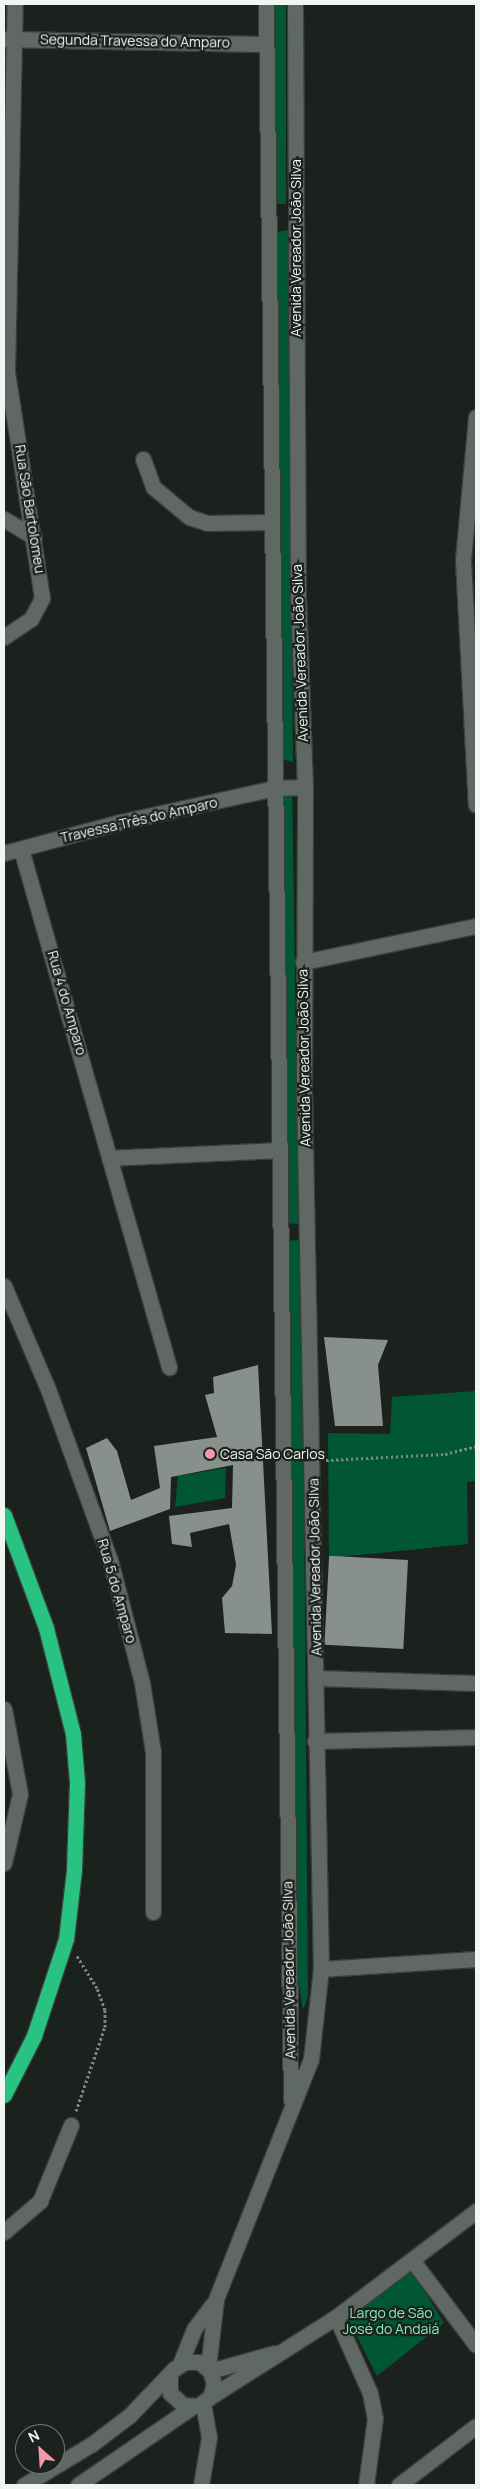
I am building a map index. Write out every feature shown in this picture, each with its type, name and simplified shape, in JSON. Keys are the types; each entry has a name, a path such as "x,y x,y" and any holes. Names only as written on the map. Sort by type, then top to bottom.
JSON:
{"highway":[{"path":"4,1515 34,1592 73,1734 77,1817 66,1939 34,2036 4,2094"}],"street":[{"name":"Rua São Bartolomeu","path":"4,637 31,619 42,598 7,371 9,39 15,4"},
{"name":"Avenida Vereador João Silva","path":"266,4 269,522 281,1222 290,2106"},
{"name":"Avenida Vereador João Silva","path":"24,2485 92,2444 175,2369 194,2329 216,2299 290,2106 311,2059 321,1969 315,1741 317,1678 314,1460 302,978 305,787 298,600 295,4"},
{"name":"Segunda Travessa do Amparo","path":"9,39 266,44"},
{"path":"268,221 295,221"},
{"path":"476,417 463,560 476,805"},
{"path":"143,460 153,487 189,516 208,523 269,522"},
{"path":"4,519 34,537"},
{"name":"Travessa Três do Amparo","path":"4,853 275,788 305,787"},
{"name":"Rua 4 do Amparo","path":"21,849 169,1367"},
{"path":"303,962 476,926"},
{"path":"277,978 302,978"},
{"path":"109,1158 279,1150"},
{"path":"281,1222 307,1220"},
{"name":"Rua 5 do Amparo","path":"4,1286 58,1415 107,1551 142,1683 153,1752 153,1912"},
{"path":"317,1678 475,1683"},
{"path":"4,1709 20,1794 4,1863"},
{"path":"315,1741 476,1737"},
{"path":"321,1969 476,1959"},
{"path":"4,2232 40,2200 70,2125"},
{"path":"78,2485 202,2402 336,2317 476,2211"},
{"path":"412,2260 476,2344"},
{"name":"Avenida Vereador João Silva","path":"201,2485 209,2437 202,2402 214,2384 209,2370 216,2299"},
{"path":"336,2317 370,2393 375,2418 366,2485"},
{"path":"202,2402 175,2400 170,2393 175,2369 195,2361 209,2370 280,2352"},
{"path":"399,2485 476,2426"}],"path":[{"path":"314,1460 444,1454 476,1446"},
{"path":"66,1939 105,2010 105,2027 70,2125"}],"green space":[{"path":"266,4 286,4 286,204 266,204"},
{"path":"289,230 293,762 276,758 269,233"},
{"path":"275,780 292,782 299,1224 279,1223"},
{"path":"302,1240 308,1996 303,2010 297,1974 280,1241"},
{"path":"476,1391 476,1481 467,1482 468,1544 329,1558 328,1433 390,1434 392,1397"},
{"path":"226,1468 225,1498 175,1507 178,1476"},
{"name":"Largo de São José do Andaiá","path":"406,2269 412,2271 444,2323 377,2376 346,2315"}],"building":[{"path":"324,1337 388,1340 378,1365 383,1426 335,1426"},
{"path":"258,1365 272,1634 225,1633 222,1598 232,1586 236,1565 229,1524 190,1533 192,1547 172,1544 169,1516 232,1508 233,1465 171,1477 170,1509 110,1531 86,1448 107,1438 117,1451 131,1500 160,1488 154,1446 217,1437 205,1395 214,1393 213,1377"},
{"path":"329,1556 408,1560 403,1649 324,1645"}],"place":[{"name":"Casa São Carlos","path":"210,1454"}]}
